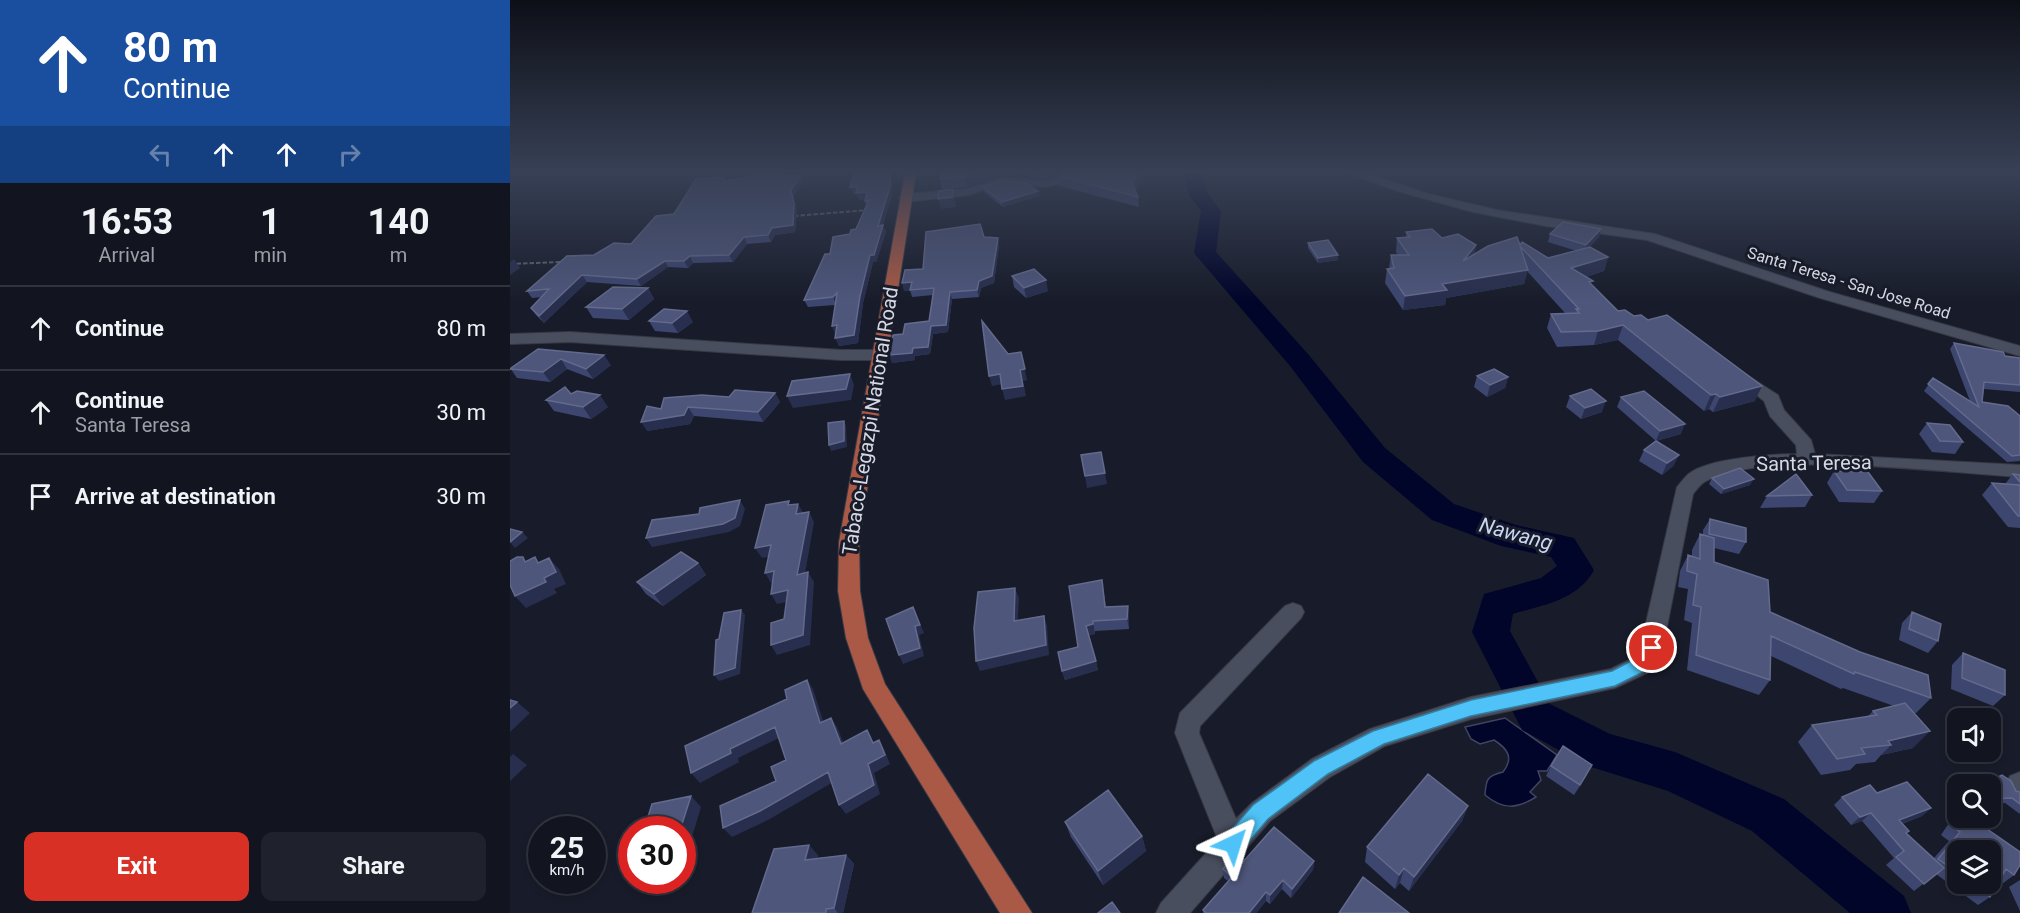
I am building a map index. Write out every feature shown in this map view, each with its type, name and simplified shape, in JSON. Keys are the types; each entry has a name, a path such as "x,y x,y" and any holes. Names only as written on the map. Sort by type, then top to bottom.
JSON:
{"main road":[{"name":"Tabaco-Legazpi National Road","path":"902,216 849,542 849,591 857,638 875,689 1017,913"}],"street":[{"name":"Santa Teresa - San Jose Road","path":"1506,216 1628,231 1651,237 1825,295 2020,351"},
{"path":"510,339 570,337 841,355 880,355"},
{"path":"1726,366 1772,399 1776,412 1805,444 1807,459"},
{"name":"Santa Teresa","path":"1171,913 1261,812 1321,768 1379,737 1471,708 1615,678 1641,665 1652,648 1684,492 1697,477 1719,469 1771,460 1807,459 1919,463 2020,471"},
{"path":"1233,844 1187,733 1189,721 1293,612"}],"path":[{"path":"786,217 797,216"},
{"path":"510,264 566,261"}],"water":[{"path":"1505,718 1557,755 1547,771 1538,771 1541,780 1530,792 1536,797 1516,806 1498,803 1485,795 1488,779 1503,772 1506,767 1509,758 1506,750 1494,740 1480,744 1471,739 1465,727"}],"building":[{"path":"656,216 793,216 793,225 772,228 768,235 744,237 729,255 690,256 684,261 665,261 637,279 582,275 539,316 531,308 549,289 527,291 567,256 594,255 614,243 631,244"},
{"path":"862,216 881,216 878,226 883,225 874,255 870,255 854,335 835,338 837,325 832,326 837,293 833,297 804,300 825,254 830,254 833,237 850,234 851,230 856,229"},
{"path":"1563,222 1601,229 1586,245 1550,234"},
{"path":"980,224 984,237 998,238 992,276 979,281 977,290 950,292 946,325 931,326 928,347 913,348 912,353 889,355 893,335 903,334 905,324 929,321 934,288 910,290 912,282 902,283 905,270 923,269 926,232"},
{"path":"1432,229 1442,238 1458,234 1476,245 1463,261 1488,246 1517,237 1520,245 1522,242 1548,258 1590,247 1608,257 1571,268 1593,281 1589,282 1618,311 1625,310 1634,316 1641,315 1648,320 1667,315 1762,386 1720,397 1716,394 1711,395 1623,325 1598,331 1561,332 1551,314 1579,313 1576,309 1579,309 1520,246 1528,270 1442,284 1447,290 1405,296 1387,269 1394,268 1391,255 1409,255 1397,238 1410,237 1406,232"},
{"path":"1328,240 1338,255 1318,258 1308,243"},
{"path":"1034,269 1046,280 1024,288 1012,276"},
{"path":"613,287 648,288 622,309 586,307"},
{"path":"664,309 687,311 672,323 649,321"},
{"path":"982,321 1008,354 1021,352 1025,369 1020,370 1023,386 1002,389 1000,374 989,376"},
{"path":"1954,343 2003,352 2005,356 2020,358 2020,385 1984,382 1982,402 2008,406 2020,416 2020,455 2012,456 1928,384 1933,378 1979,407"},
{"path":"538,349 604,355 586,369 561,359 543,372 510,369"},
{"path":"1494,369 1508,377 1490,385 1477,376"},
{"path":"850,374 846,389 787,396 792,381"},
{"path":"565,387 571,394 577,391 600,395 583,407 546,400"},
{"path":"1591,389 1606,401 1585,408 1570,396"},
{"path":"735,390 775,393 758,412 688,407 684,415 641,422 647,406 661,409 664,398 702,395 729,397"},
{"path":"1644,391 1685,424 1660,431 1621,397"},
{"path":"844,421 844,441 829,445 828,423"},
{"path":"1927,423 1950,425 1963,442 1940,441"},
{"path":"1656,441 1679,455 1667,463 1644,450"},
{"path":"1101,452 1105,473 1085,476 1081,455"},
{"path":"1740,468 1754,479 1724,489 1712,478"},
{"path":"1834,471 1868,472 1882,491 1847,490"},
{"path":"1796,474 1812,495 1767,496"},
{"path":"2013,474 2020,475 2020,482"},
{"path":"1992,483 2020,485 2020,516 2018,516"},
{"path":"740,500 735,518 723,524 646,538 652,520 699,514 700,508"},
{"path":"789,501 788,505 798,504 796,514 809,512 797,575 808,572 803,635 771,645 771,623 784,619 788,590 771,594 774,571 765,573 771,545 755,548 766,505"},
{"path":"1710,519 1746,528 1746,542 1709,534"},
{"path":"510,529 522,532 510,542"},
{"path":"1700,534 1714,538 1714,562 1768,580 1770,612 1860,652 1928,675 1931,698 1855,672 1854,674 1771,636 1770,680 1696,655 1701,607 1693,605 1697,574 1687,571 1688,555 1700,559"},
{"path":"681,552 698,563 654,594 637,582"},
{"path":"523,557 525,562 535,557 538,563 549,558 556,572 544,578 546,582 515,596 510,585 510,561"},
{"path":"1102,580 1105,607 1128,606 1127,619 1093,621 1093,624 1086,626 1096,661 1062,671 1058,652 1078,647 1069,586"},
{"path":"1015,588 1014,621 1044,616 1046,645 976,661 974,628 978,592"},
{"path":"913,607 920,625 915,626 920,648 899,655 886,619"},
{"path":"741,610 735,668 714,675 716,640 719,639 724,613"},
{"path":"1912,612 1941,624 1938,641 1909,629"},
{"path":"1963,653 2005,670 2005,695 1962,678"},
{"path":"807,680 820,723 831,718 841,744 867,730 873,743 879,740 885,755 868,764 874,785 839,805 828,772 760,811 723,828 720,806 776,781 771,767 786,760 775,727 730,749 731,753 691,773 685,746 787,699 785,690"},
{"path":"510,700 517,702 510,708"},
{"path":"1905,703 1930,731 1888,741 1891,745 1861,748 1865,754 1837,759 1812,725 1877,715 1873,711"},
{"path":"1563,746 1592,765 1580,785 1551,766"},
{"path":"1428,774 1468,806 1414,877 1404,868 1399,875 1367,847"},
{"path":"2001,775 2011,781 2016,791 2020,792 2020,804 2012,798 2001,798"},
{"path":"1907,782 1931,808 1899,820 1909,831 1906,833 1944,868 1924,884 1896,857 1904,851 1871,813 1860,817 1842,797 1870,785 1877,793"},
{"path":"1108,790 1142,836 1098,871 1065,822"},
{"path":"691,796 685,816 648,816 652,804"},
{"path":"1274,827 1314,861 1292,889 1283,880 1270,895 1266,892 1249,913 1206,913 1203,910 1232,877 1223,869 1234,856 1242,863"},
{"path":"1955,828 1986,828 2020,852 2020,865 2014,875 2006,869 2001,878 2001,840 1953,840 1960,832"},
{"path":"809,845 805,860 846,855 834,908 826,909 826,913 752,913 774,849"},
{"path":"1947,848 1947,865 1938,859"},
{"path":"1363,877 1409,913 1339,913"},
{"path":"1112,902 1120,913 1098,913"}],"waterway":[{"name":"Nawang","path":"1210,216 1205,253 1299,360 1374,455 1443,512 1513,537 1562,547 1577,570 1552,589 1497,604 1491,632 1536,717 1603,752 1675,772 1768,815 1887,913"}],"route":[{"path":"1233,844 1261,812 1321,768 1379,737 1471,708 1615,678 1641,665 1652,648"}]}
